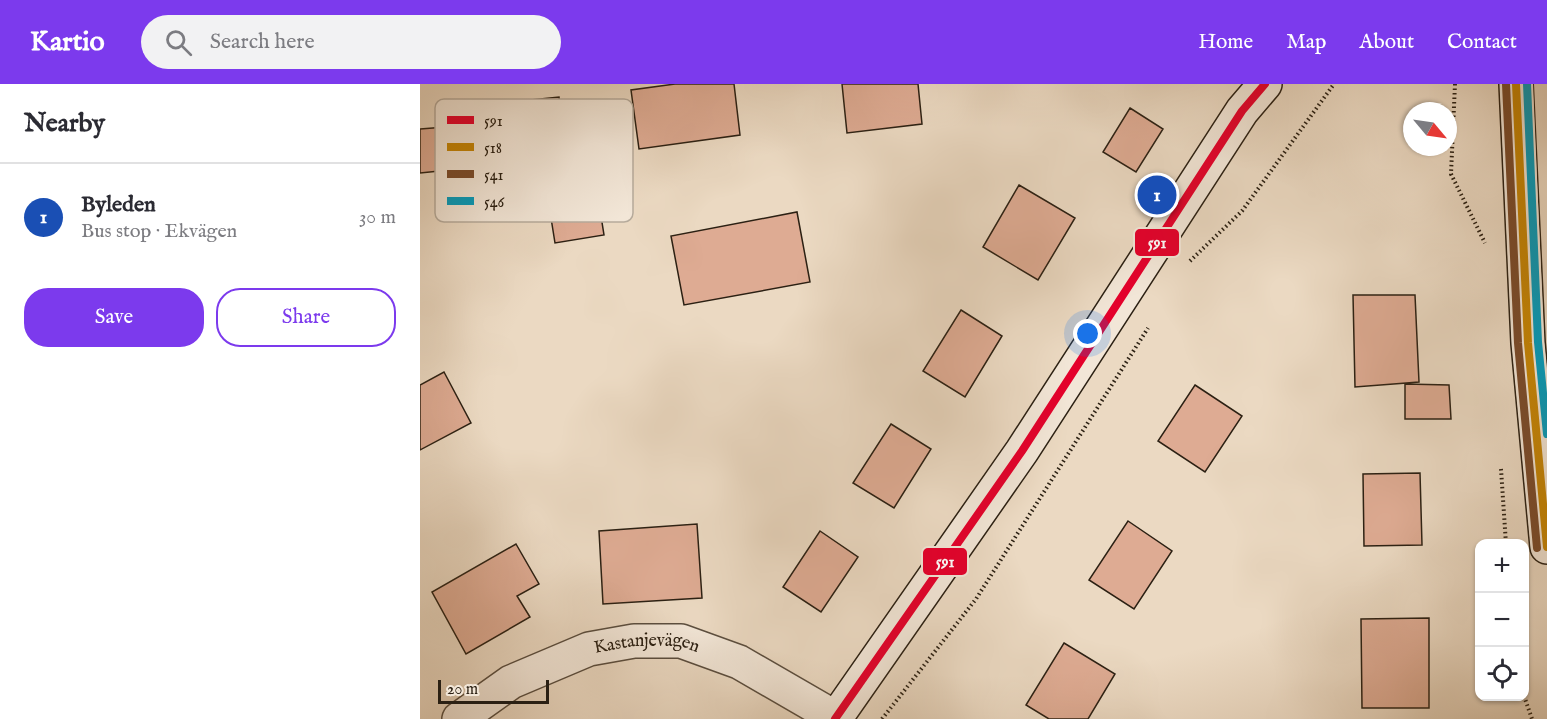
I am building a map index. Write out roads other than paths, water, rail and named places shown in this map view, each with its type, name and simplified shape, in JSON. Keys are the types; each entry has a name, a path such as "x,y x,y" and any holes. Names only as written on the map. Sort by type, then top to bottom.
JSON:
{"street":[{"path":"835,718 1022,451 1242,111 1265,84"},
{"path":"1516,84 1528,343 1547,547"},
{"name":"Kastanjevägen","path":"459,719 511,682 589,649 634,641 681,641 739,662 835,718"}],"place":[{"name":"Byleden","path":"1157,195"}]}
